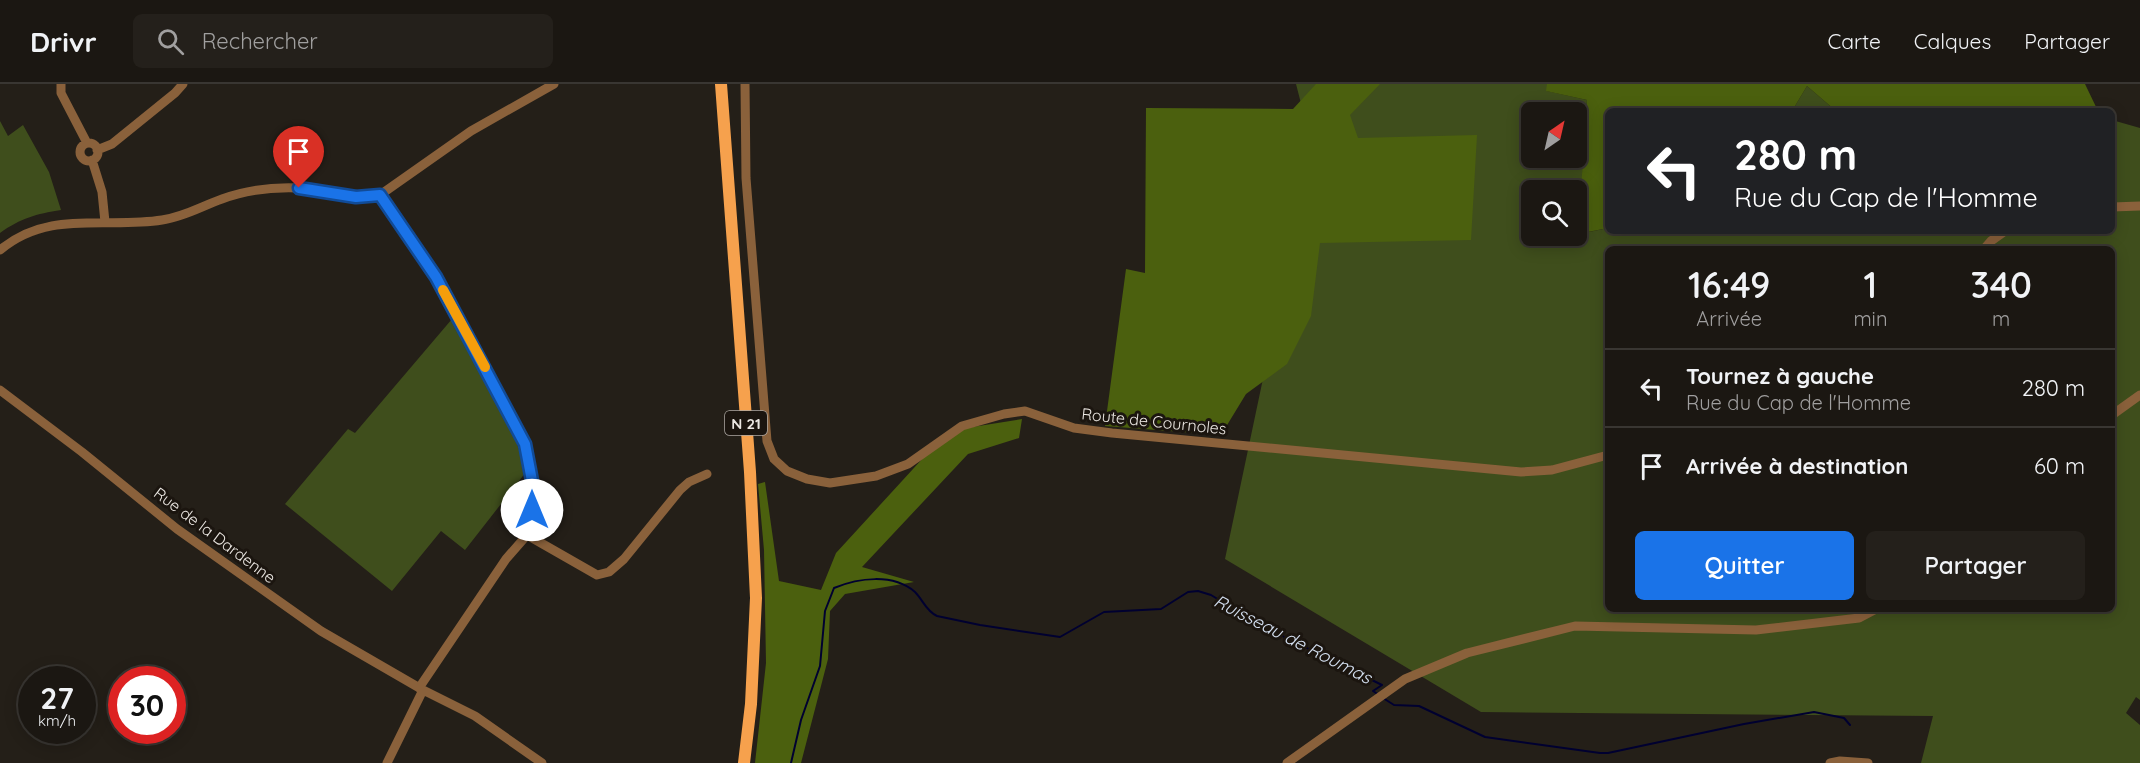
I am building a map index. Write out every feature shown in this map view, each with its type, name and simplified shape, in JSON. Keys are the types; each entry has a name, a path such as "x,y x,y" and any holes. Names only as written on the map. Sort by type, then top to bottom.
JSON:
{"main road":[{"name":"N 21","path":"721,84 750,472 756,598 751,704 744,763"}],"street":[{"path":"61,84 61,93 87,143 95,145 96,156 92,160 86,160 81,154 81,149 87,143"},
{"path":"97,150 112,144 183,84"},
{"path":"0,250 11,241 33,230 56,224 162,220 187,214 224,198 256,190 299,188 356,197 380,195 471,131 554,84"},
{"name":"Route de Cournoles","path":"745,84 746,178 766,441 774,459 787,471 807,479 830,483 876,476 908,464 962,426 1004,414 1025,411 1074,428 1112,433 1511,472 1552,470 1605,456"},
{"path":"92,160 102,192 105,222"},
{"path":"380,195 436,277 525,444 533,486 532,510 527,535 506,559 421,689 387,763"},
{"path":"2115,207 2140,206"},
{"path":"1987,246 2001,234"},
{"name":"Rue de la Dardenne","path":"0,390 82,452 177,529 312,625 421,689 475,716 542,763"},
{"path":"2115,413 2140,395"},
{"path":"527,535 597,574 609,572 624,559 680,490 689,482 707,474"},
{"path":"1287,763 1405,679 1467,653 1575,626 1756,630 1859,618 1870,612"},
{"path":"1830,763 1840,761 1868,763"}],"green space":[{"path":"1296,84 1547,84 1547,91 1587,100 1587,102 1521,102 1521,168 1583,168 1582,180 1521,180 1521,246 1587,246 1587,232 1605,229 1605,234 2115,234 2115,121 2140,128 2140,700 2136,697 2126,713 2140,725 2140,763 1921,763 1933,716 1481,712 1225,559 1312,146"},
{"path":"1316,84 1380,84 1350,115 1358,138 1477,135 1471,240 1320,243 1311,316 1287,364 1246,394 1221,435 1105,426 1126,269 1145,273 1146,108 1293,109"},
{"path":"1547,84 2085,84 2097,108 1833,108 1807,86 1794,108 1605,108 1605,229 1587,232 1587,180 1582,180 1582,168 1587,168 1587,100 1546,91"},
{"path":"1807,86 1833,108 1794,108"},
{"path":"0,121 8,136 23,125 49,172 61,210 29,217 0,233"},
{"path":"452,319 516,440 526,472 465,550 441,531 392,591 285,504 348,429 355,433"},
{"path":"1022,419 1019,438 968,454 862,567 914,582 845,594 830,611 828,659 801,763 755,763 766,663 764,550 758,484 765,482 779,581 821,590 836,553 924,457 966,428"}],"waterway":[{"name":"Ruisseau de Roumas","path":"791,763 801,720 820,666 825,611 834,588 864,580 886,580 906,586 915,592 927,608 937,616 1060,637 1104,612 1161,609 1188,592 1198,591 1211,595 1262,626 1382,685 1373,691 1379,695"},
{"name":"Ruisseau de Roumas","path":"1383,698 1394,705 1419,706 1485,737 1600,753 1814,712 1844,718 1850,725"}],"slow traffic":[{"path":"443,290 485,367"}],"route":[{"path":"299,188 356,197 380,195 436,277 525,444 533,486 532,510"}]}
